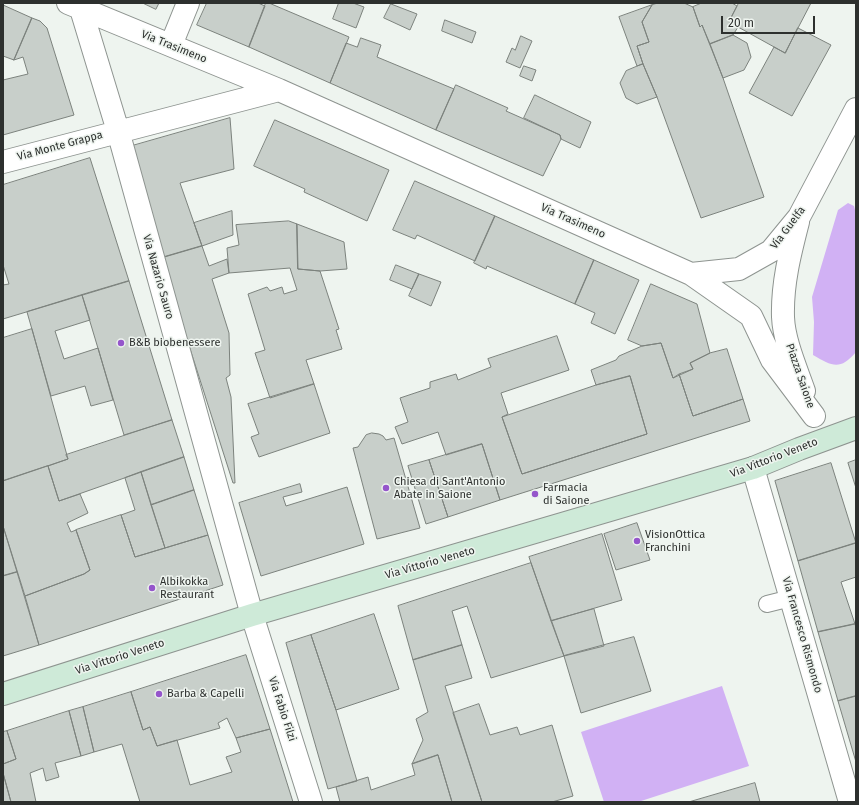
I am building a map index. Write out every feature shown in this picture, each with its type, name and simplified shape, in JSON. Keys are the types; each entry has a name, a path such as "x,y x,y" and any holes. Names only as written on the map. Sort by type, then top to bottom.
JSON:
{"main road":[{"name":"Via Vittorio Veneto","path":"3,694 252,615 753,468 856,428"}],"street":[{"path":"171,45 188,3"},
{"name":"Via Trasimeno","path":"74,6 279,90 691,274 751,316 772,360 814,416"},
{"name":"Via Nazario Sauro","path":"74,6 118,131 252,615"},
{"path":"118,131 279,90"},
{"name":"Via Guelfa","path":"691,274 739,269 771,251 799,217 856,109"},
{"name":"Via Monte Grappa","path":"3,162 118,131"},
{"name":"Piazza Saione","path":"799,217 785,275 783,317 791,356 822,440"},
{"name":"Via Francesco Rismondo","path":"753,468 850,802"},
{"name":"Via Fabio Filzi","path":"252,615 311,802"}],"lane":[{"path":"767,604 791,598"}],"shaded area":[{"path":"848,203 854,206 856,214 856,352 845,362 836,365 825,362 813,355 814,322 812,297 838,210"},
{"path":"722,686 749,766 638,802 604,802 581,732"}],"building":[{"path":"143,3 159,3 156,9"},
{"path":"207,3 258,3 265,6 249,47 197,25"},
{"path":"266,3 349,37 330,83 249,47"},
{"path":"339,3 353,3 364,7 356,28 333,19"},
{"path":"658,3 684,3 693,7 700,27 702,25 723,78 764,197 701,218 637,46 649,42 642,22 652,5"},
{"path":"702,3 732,3 737,6 729,22 738,27 733,35 710,44 702,25 700,27 693,7"},
{"path":"739,3 811,3 785,53 729,22"},
{"path":"391,4 417,14 410,30 384,18"},
{"path":"3,5 32,18 14,60 3,56"},
{"path":"652,5 642,22 649,42 637,46 643,64 637,66 619,17"},
{"path":"32,18 40,21 47,28 74,115 3,135 3,80 28,74 23,57 14,60"},
{"path":"445,20 476,32 472,43 442,31"},
{"path":"798,28 831,45 792,116 749,93 774,47 785,53"},
{"path":"733,35 747,43 751,57 744,70 723,78 710,44"},
{"path":"521,36 532,41 520,68 506,62 512,48 515,50"},
{"path":"361,38 381,45 377,57 454,89 436,130 330,83 346,43 357,47"},
{"path":"643,64 657,97 637,104 626,98 620,83 626,71"},
{"path":"524,66 536,70 532,81 520,76"},
{"path":"456,85 508,108 506,111 560,135 561,139 543,176 436,130"},
{"path":"535,95 591,122 580,148 561,139 560,135 524,118"},
{"path":"230,118 234,169 180,183 202,246 161,258 125,148"},
{"path":"275,120 389,170 367,221 304,192 305,189 254,166"},
{"path":"90,158 129,281 3,319 3,285 9,284 3,265 3,185"},
{"path":"415,181 495,216 475,261 417,235 415,239 393,230"},
{"path":"232,211 233,235 202,246 194,223"},
{"path":"495,216 594,260 575,304 487,266 486,269 474,263"},
{"path":"289,221 297,224 298,269 320,271 339,329 336,330 342,349 306,360 314,384 270,398 255,353 265,350 248,294 267,287 270,291 282,287 284,294 297,290 290,268 229,273 227,248 239,245 236,225"},
{"path":"297,224 344,242 347,269 320,271 298,269"},
{"path":"202,246 209,266 227,259 229,273 212,279 229,333 230,375 226,378 231,397 235,483 233,483 161,258"},
{"path":"594,260 639,280 615,334 591,323 595,313 575,304"},
{"path":"396,265 419,274 412,289 390,280"},
{"path":"419,274 441,282 431,306 409,296"},
{"path":"129,281 172,420 124,435 82,295"},
{"path":"651,284 697,304 710,353 690,363 693,369 673,378 661,343 642,346 628,340"},
{"path":"82,295 90,320 55,331 64,359 98,348 113,400 91,406 85,386 51,396 27,312"},
{"path":"32,329 68,459 3,481 3,338"},
{"path":"557,336 569,370 501,393 508,414 502,417 522,474 647,434 630,376 596,385 591,370 616,360 619,356 642,346 661,343 673,378 679,374 693,416 743,399 750,421 500,500 482,444 446,455 438,432 402,444 395,427 408,422 400,398 430,388 430,382 456,374 458,380 491,367 488,359"},
{"path":"727,349 743,399 693,416 679,374 693,369 690,363 710,353"},
{"path":"630,376 647,434 522,474 502,417 596,385"},
{"path":"314,384 330,433 259,457 251,437 259,434 248,404"},
{"path":"172,420 184,457 59,501 48,466 68,459 66,455"},
{"name":"Chiesa di Sant'Antonio Abate in Saione","path":"372,433 383,436 386,440 394,438 420,528 377,539 353,448 358,447 366,435"},
{"path":"482,444 500,500 448,517 429,460"},
{"path":"184,457 194,490 151,505 141,472"},
{"path":"429,460 448,517 426,524 408,466"},
{"path":"856,460 856,488 848,463"},
{"path":"831,463 856,543 798,561 775,481"},
{"path":"48,466 59,501 80,494 88,513 67,523 71,532 76,530 90,570 84,574 25,596 3,526 3,481"},
{"path":"141,472 165,548 135,557 121,515 135,510 125,478"},
{"path":"300,484 302,492 283,497 286,506 347,487 364,544 261,576 239,503"},
{"path":"194,490 208,535 165,548 151,505"},
{"path":"121,515 135,557 208,535 223,585 39,645 25,596 84,574 90,570 76,530"},
{"path":"637,523 650,560 616,570 604,534"},
{"path":"3,526 17,572 3,576"},
{"path":"602,534 622,600 551,621 529,557"},
{"path":"856,543 856,577 841,582 855,624 818,632 798,561"},
{"path":"531,563 564,656 491,678 467,606 452,611 462,645 413,660 398,606"},
{"path":"17,572 39,645 3,656 3,576"},
{"path":"594,609 604,646 564,656 551,621"},
{"path":"374,614 399,689 336,710 311,635"},
{"path":"855,624 856,696 838,701 818,632"},
{"path":"311,635 336,710 357,781 328,789 286,643"},
{"path":"634,637 651,691 581,713 564,656"},
{"path":"462,645 472,678 445,686 482,802 452,802 438,755 412,764 423,740 416,719 428,712 413,660"},
{"path":"246,655 270,729 236,738 227,718 218,723 220,728 157,746 150,727 143,730 131,692"},
{"path":"131,692 143,730 150,727 157,746 177,740 190,785 232,772 226,757 241,752 236,738 270,729 293,802 140,802 122,744 94,752 83,707"},
{"path":"856,696 856,762 838,701"},
{"path":"479,704 490,735 517,727 520,735 552,725 573,796 552,802 482,802 453,713"},
{"path":"83,707 94,752 81,756 69,711"},
{"path":"69,711 81,756 55,763 59,777 46,781 43,768 30,773 36,802 11,802 3,773 3,764 16,759 7,731"},
{"path":"7,731 16,759 3,764 3,732"},
{"path":"438,755 452,802 340,802 336,787 368,777 371,790 415,775 412,764"},
{"path":"3,773 11,802 3,802"},
{"path":"755,783 760,802 689,802"}],"place":[{"name":"B&B biobenessere","path":"121,343"},
{"name":"Chiesa di Sant'Antonio Abate in Saione","path":"386,488"},
{"name":"Farmacia di Saione","path":"535,494"},
{"name":"VisionOttica Franchini","path":"637,541"},
{"name":"Albikokka Restaurant","path":"152,588"},
{"name":"Barba & Capelli","path":"159,694"}]}
